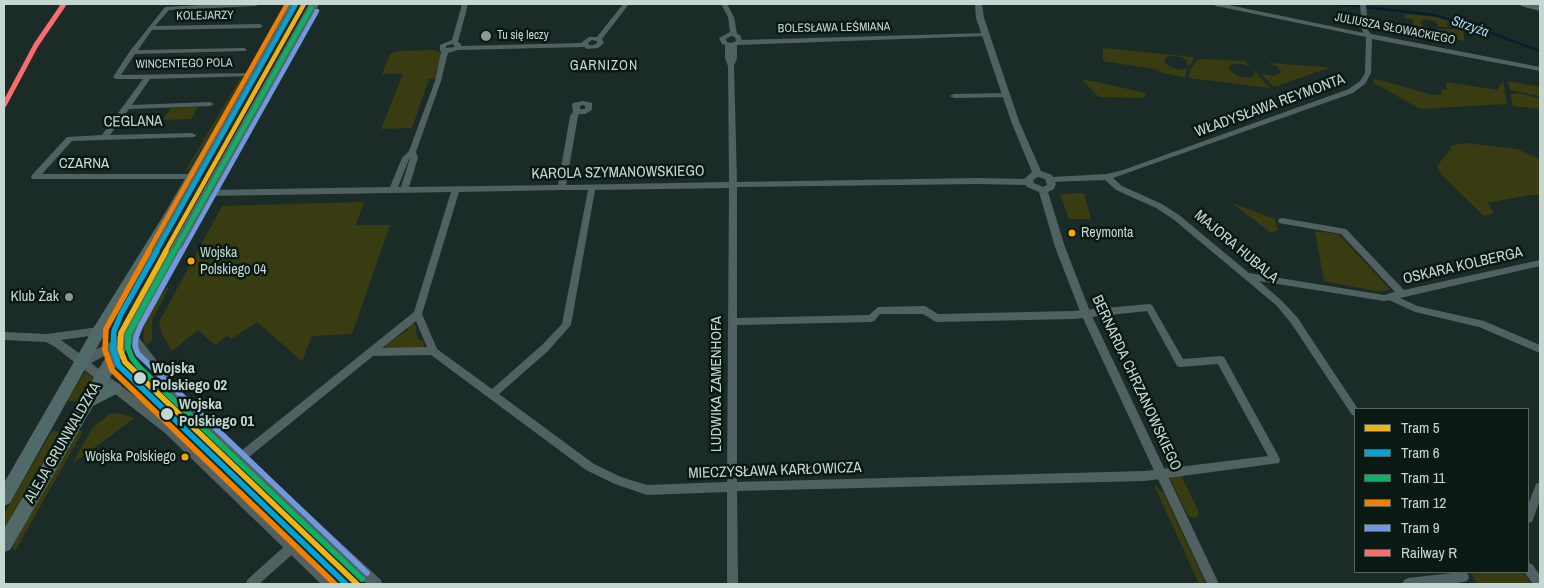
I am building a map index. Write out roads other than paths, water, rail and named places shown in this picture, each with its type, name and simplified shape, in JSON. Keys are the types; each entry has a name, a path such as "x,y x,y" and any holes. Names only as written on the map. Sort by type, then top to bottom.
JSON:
{"main road":[{"name":"ALEJA GRUNWALDZKA","path":"4,498 99,331 192,177 292,4"},
{"name":"ALEJA GRUNWALDZKA","path":"4,544 101,377 129,333 314,4"},
{"path":"1525,4 1540,8"},
{"path":"87,402 115,388"}],"street":[{"path":"169,7 256,4"},
{"path":"393,190 406,158 412,152 441,71 448,62 465,4"},
{"path":"596,39 620,4"},
{"path":"596,39 626,4"},
{"path":"724,4 729,13 734,40 728,58 731,66"},
{"path":"978,4 985,34 1006,95 1023,143 1037,173"},
{"name":"JULIUSZA SŁOWACKIEGO","path":"1216,4 1540,69"},
{"name":"KOLEJARZY","path":"116,77 150,28 164,10 169,7"},
{"name":"WŁADYSŁAWA REYMONTA","path":"1107,177 1164,159 1351,91 1363,82 1368,72 1369,36 1365,30 1363,7"},
{"name":"KOLEJARZY","path":"150,28 260,26"},
{"name":"BOLESŁAWA LEŚMIANA","path":"734,40 923,37 928,35 985,34"},
{"path":"452,46 585,43 589,48 601,44 596,39"},
{"path":"132,52 244,50"},
{"name":"LUDWIKA ZAMENHOFA","path":"731,66 733,184 732,584"},
{"name":"WINCENTEGO POLA","path":"116,77 252,75"},
{"path":"105,137 148,77"},
{"path":"954,96 1006,95"},
{"path":"127,107 210,104"},
{"path":"561,188 574,116 577,112"},
{"name":"CEGLANA","path":"76,138 192,135"},
{"name":"CZARNA","path":"76,138 67,140 35,178 192,177"},
{"path":"404,191 414,158 412,152"},
{"path":"1052,180 1051,187 1043,190 1034,187 1028,182 1030,176 1037,173 1046,175 1052,180 1107,177"},
{"name":"MAJORA HUBALA","path":"1107,177 1119,188 1160,206 1176,217 1279,303 1294,320 1354,410"},
{"name":"KAROLA SZYMANOWSKIEGO","path":"208,193 978,180 1028,182"},
{"path":"493,394 545,348 566,325 592,187"},
{"path":"240,458 374,352 418,314 456,190"},
{"name":"BERNARDA CHRZANOWSKIEGO","path":"1043,190 1060,247 1086,314 1213,584"},
{"path":"1282,221 1343,231 1402,294"},
{"name":"OSKARA KOLBERGA","path":"1248,276 1375,298 1402,294 1540,263"},
{"name":"OSKARA KOLBERGA","path":"1391,296 1415,308 1481,324 1540,349"},
{"path":"732,322 871,318 878,311 925,310 936,318 1086,314 1149,307 1180,363 1221,360 1275,460 1161,473"},
{"path":"374,352 433,351 418,314"},
{"path":"4,336 47,338 99,331"},
{"path":"82,362 113,346 129,333 174,391 240,458 376,584"},
{"path":"47,338 82,362 169,429 330,584"},
{"name":"MIECZYSŁAWA KARŁOWICZA","path":"433,351 590,467 647,490 1145,476 1161,473"},
{"path":"1529,515 1540,487"},
{"path":"251,584 292,547"},
{"path":"1529,569 1540,584"},
{"path":"1408,584 1464,578"}],"waterway":[{"name":"Strzyża","path":"1338,4 1434,15 1475,27 1540,51"}],"tram line":[{"name":"12","path":"287,4 115,311 106,329 105,350 112,370 124,383 335,584"},
{"name":"6","path":"296,4 121,314 114,331 113,349 119,366 129,377 346,584"},
{"name":"5","path":"304,4 128,318 121,333 120,349 125,362 134,372 357,584"},
{"name":"11","path":"311,8 135,321 128,335 128,348 132,358 139,367 362,579"},
{"name":"9","path":"317,11 141,325 136,337 135,347 145,362 367,573"}],"rail line":[{"name":"R","path":"4,105 36,45 64,4"}],"place":[{"name":"Tu się leczy","path":"486,36"},
{"name":"Reymonta","path":"1072,233"},
{"name":"Wojska Polskiego 04","path":"191,261"},
{"name":"Klub Żak","path":"69,297"},
{"name":"Wojska Polskiego 02","path":"140,378"},
{"name":"Wojska Polskiego 01","path":"167,414"},
{"name":"Wojska Polskiego","path":"185,457"}],"district":[{"name":"GARNIZON","path":"604,66"}]}
